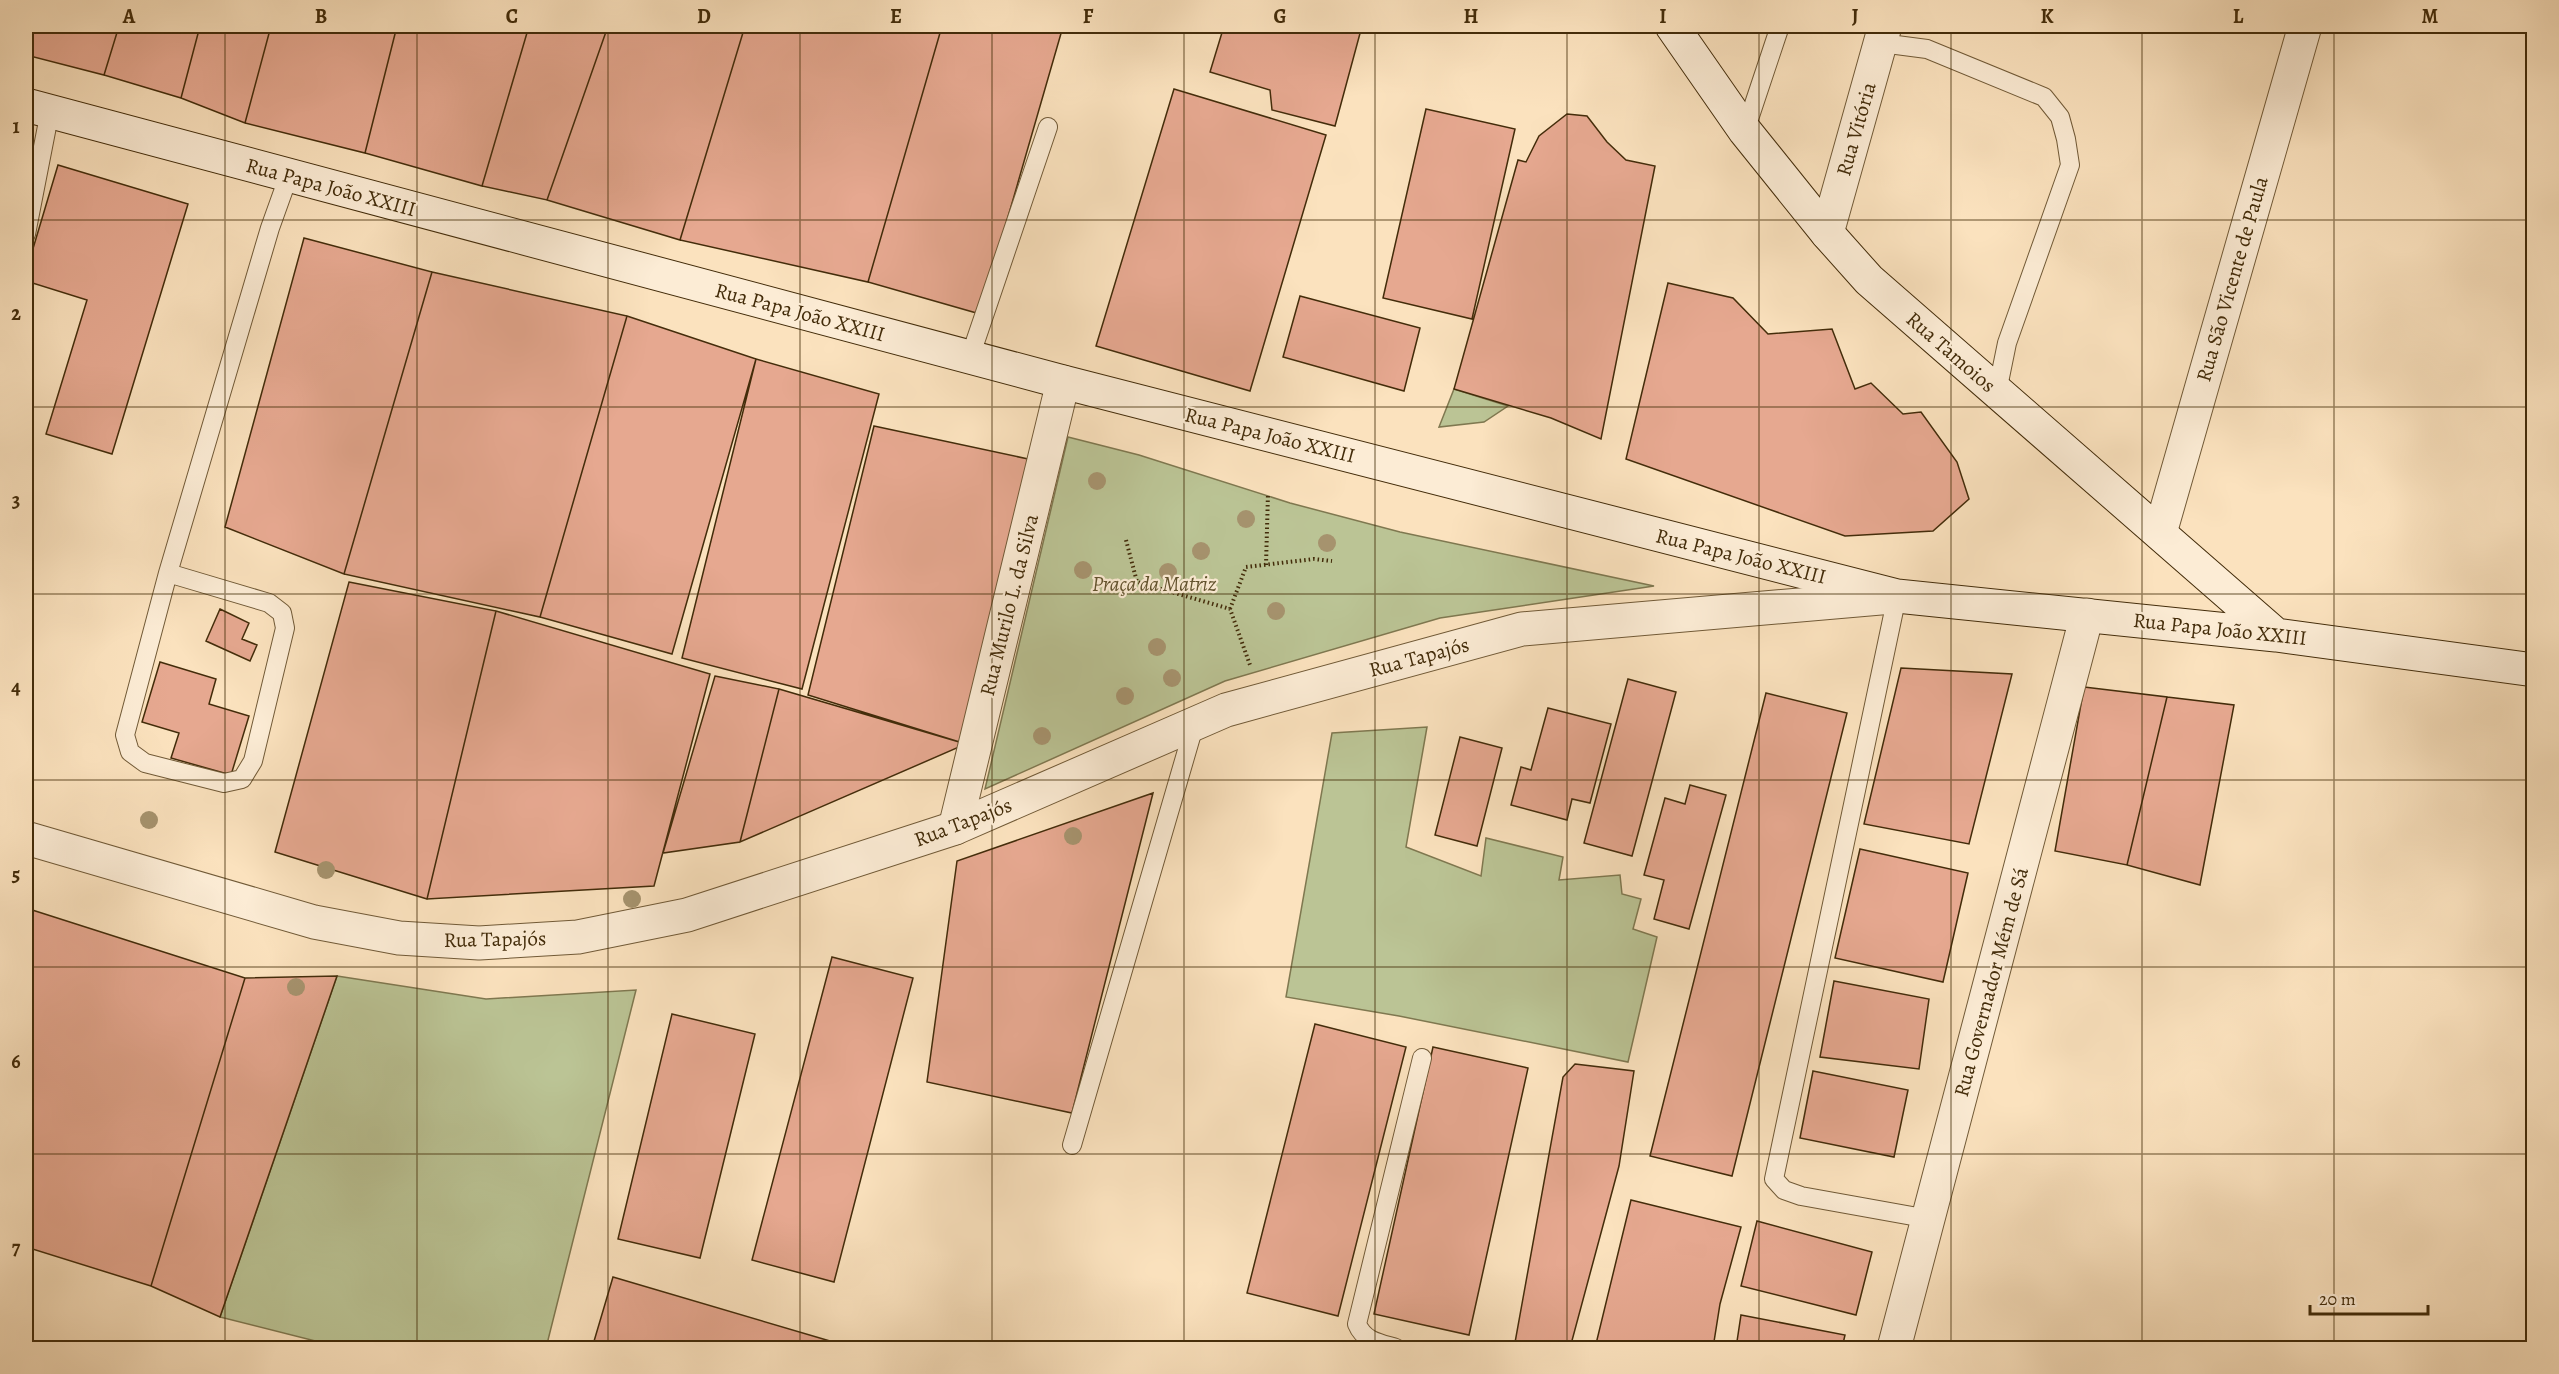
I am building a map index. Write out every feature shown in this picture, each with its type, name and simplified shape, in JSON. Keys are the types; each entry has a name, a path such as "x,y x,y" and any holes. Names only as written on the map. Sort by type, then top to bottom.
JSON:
{"street":[{"name":"Rua Tamoios","path":"1672,26 1745,131 1869,280 2276,635"},
{"name":"Rua São Vicente de Paula","path":"2160,533 2305,26"},
{"name":"Rua Vitória","path":"1827,232 1883,34"},
{"name":"Rua Papa João XXIII","path":"38,108 970,357 1897,596 2276,635 2534,670"},
{"name":"Rua Murilo L. da Silva","path":"955,828 1063,381"},
{"name":"Rua Tapajós","path":"26,838 314,922 399,938 479,943 578,937 687,915 955,828 1226,710 1522,629 1897,596"},
{"name":"Rua Governador Mém de Sá","path":"1894,1348 2087,615"}],"lane":[{"path":"1745,131 1780,26"},
{"path":"1883,34 1938,53 2044,98 2060,117 2070,165 2007,343 1997,392"},
{"path":"26,234 38,108"},
{"path":"970,357 1048,127"},
{"path":"168,573 269,603 282,613 285,628 264,717 253,761 242,779 224,783 145,763 130,752 125,735 168,573 270,228 289,176"},
{"path":"1897,596 1774,1179 1784,1190 1801,1196 1929,1219"},
{"path":"1072,1145 1195,723"},
{"path":"1396,1348 1367,1339 1361,1334 1357,1324 1422,1058"}],"path":[{"path":"1266,565 1268,493"},
{"path":"1126,540 1137,582 1230,609"},
{"path":"1253,672 1230,609 1246,567 1314,559 1332,561"}],"green space":[{"path":"1454,389 1508,406 1484,422 1439,427"},
{"name":"Praça da Matriz","path":"1068,437 1139,455 1290,503 1400,532 1654,586 1440,618 1225,681 985,789"},
{"path":"1427,727 1406,847 1481,876 1486,838 1563,857 1559,880 1620,875 1622,894 1641,899 1633,929 1657,937 1628,1062 1399,1016 1286,997 1332,733"},
{"path":"337,976 486,999 636,990 546,1348 343,1348 220,1317"}],"building":[{"path":"26,26 119,26 104,75 26,55"},
{"path":"119,26 200,26 181,98 104,75"},
{"path":"200,26 271,26 245,123 181,98"},
{"path":"271,26 397,26 365,153 245,123"},
{"path":"397,26 529,26 482,186 365,153"},
{"path":"529,26 608,26 547,200 482,186"},
{"path":"608,26 745,26 680,240 547,200"},
{"path":"745,26 942,26 868,282 680,240"},
{"path":"942,26 1047,26 1062,30 980,314 868,282"},
{"path":"1224,26 1362,26 1335,126 1272,110 1270,90 1210,72"},
{"path":"1174,89 1326,135 1250,391 1096,346"},
{"path":"1426,109 1515,129 1472,319 1383,298"},
{"path":"1567,114 1587,116 1607,142 1626,160 1655,166 1601,439 1551,418 1454,389 1518,160 1526,162 1539,136"},
{"path":"58,165 188,204 112,454 46,434 87,300 26,281 26,272"},
{"path":"304,238 432,272 344,574 225,527"},
{"path":"432,272 627,316 540,617 344,574"},
{"path":"1668,283 1733,298 1768,334 1832,329 1855,389 1871,383 1903,414 1921,412 1957,462 1969,499 1933,531 1845,536 1626,459"},
{"path":"1300,296 1420,328 1404,391 1283,357"},
{"path":"627,316 756,359 672,654 540,617"},
{"path":"756,359 879,394 802,689 682,658"},
{"path":"874,426 1033,460 966,744 808,695"},
{"path":"349,582 496,611 427,899 275,852"},
{"path":"220,609 249,623 242,639 257,645 250,661 206,641"},
{"path":"496,611 710,674 654,886 427,899"},
{"path":"160,662 216,679 209,704 249,716 231,775 171,758 179,733 142,722"},
{"path":"1901,668 2012,674 1969,844 1864,824"},
{"path":"715,676 779,689 740,842 663,853"},
{"path":"1628,679 1676,692 1632,856 1584,843"},
{"path":"2084,687 2167,697 2127,865 2055,851"},
{"path":"779,689 966,744 740,842"},
{"path":"1766,693 1847,713 1732,1176 1650,1156"},
{"path":"2167,697 2234,705 2200,885 2127,865"},
{"path":"1548,708 1611,724 1590,803 1572,799 1567,820 1511,805 1521,767 1531,770"},
{"path":"1460,737 1502,748 1477,846 1435,835"},
{"path":"1690,785 1726,795 1689,929 1654,919 1664,880 1644,875 1665,798 1685,804"},
{"path":"1153,793 1072,1113 927,1082 957,861"},
{"path":"1860,849 1968,873 1943,982 1835,958"},
{"path":"26,908 245,978 151,1286 26,1247"},
{"path":"832,957 913,978 834,1282 752,1260"},
{"path":"337,976 220,1317 151,1286 245,978"},
{"path":"1834,981 1929,999 1919,1069 1820,1057"},
{"path":"672,1014 755,1034 700,1258 618,1239"},
{"path":"1315,1024 1406,1047 1338,1316 1247,1293"},
{"path":"1433,1047 1528,1068 1469,1335 1374,1314"},
{"path":"1575,1064 1634,1071 1619,1166 1570,1348 1514,1348 1563,1077"},
{"path":"1813,1071 1908,1090 1894,1157 1800,1138"},
{"path":"1631,1200 1741,1227 1720,1304 1713,1348 1595,1348"},
{"path":"1757,1221 1872,1252 1856,1315 1741,1286"},
{"path":"613,1277 830,1341 827,1348 592,1348"},
{"path":"1741,1315 1845,1335 1842,1348 1736,1348"}]}
